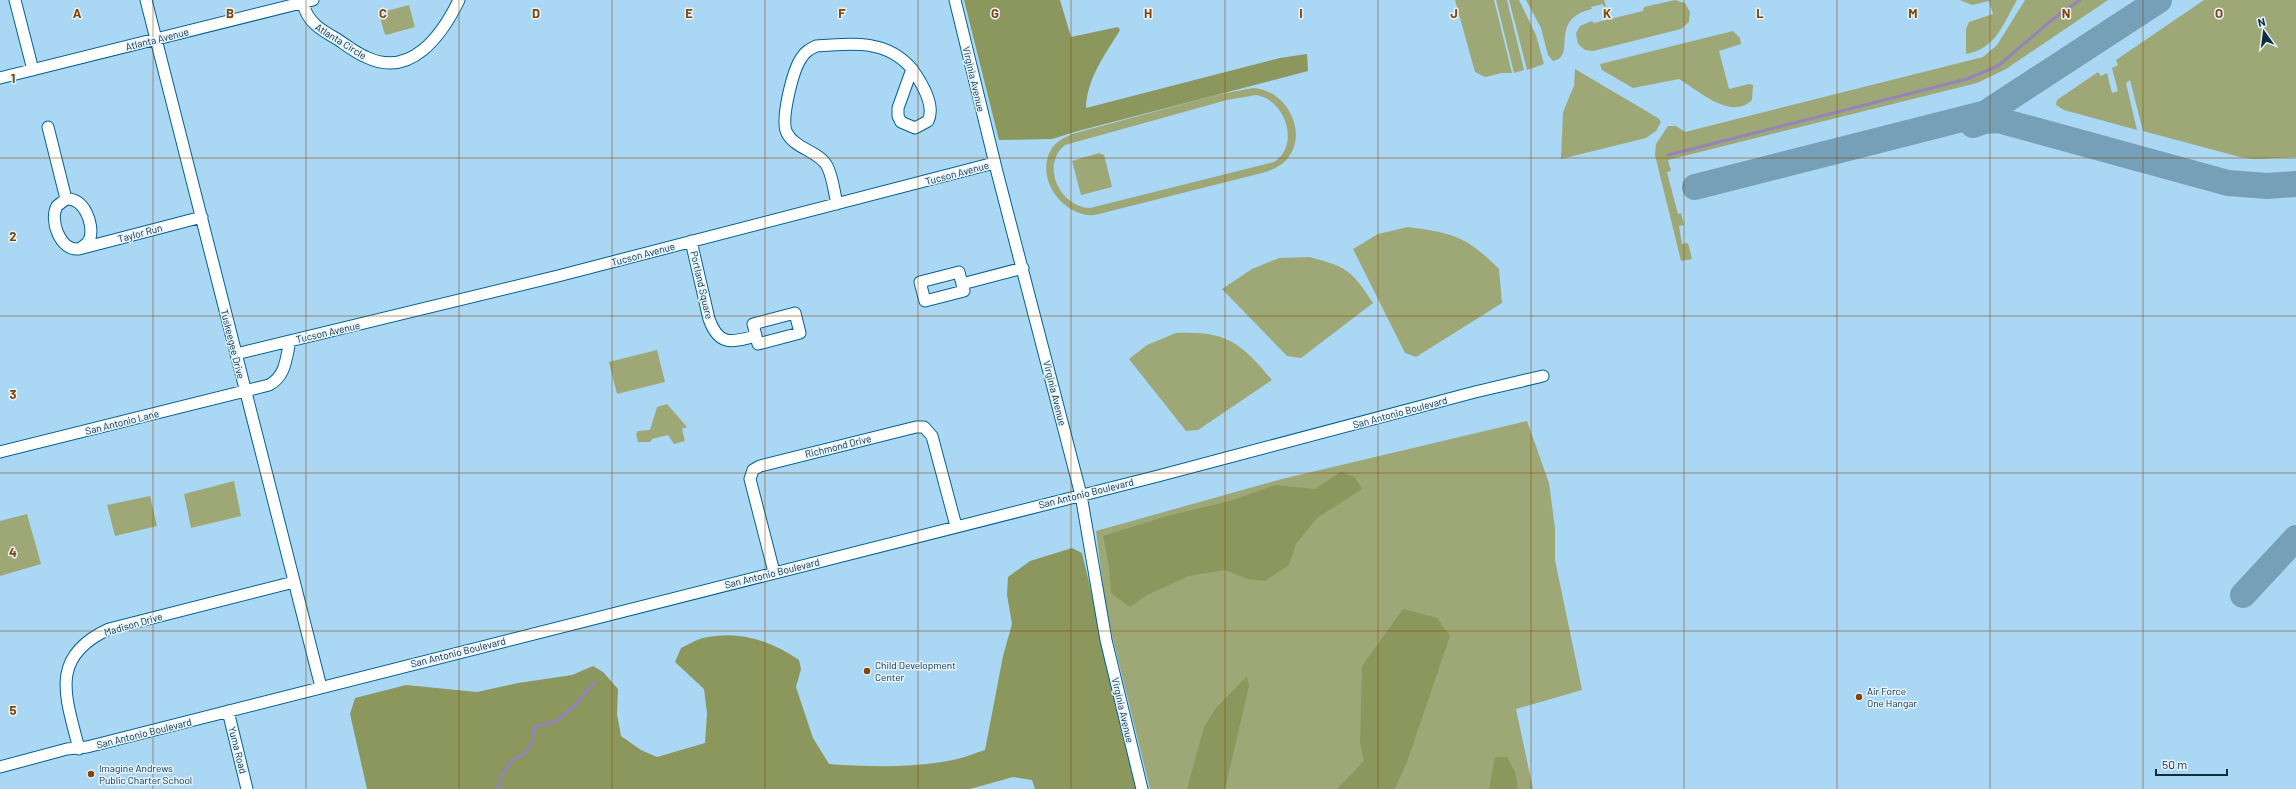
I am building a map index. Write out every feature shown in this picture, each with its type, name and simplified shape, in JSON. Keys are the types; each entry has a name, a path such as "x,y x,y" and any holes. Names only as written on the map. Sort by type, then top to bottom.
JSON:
{"street":[{"path":"15,0 33,70"},
{"name":"Tuskeegee Drive","path":"146,0 202,217 244,391 321,687"},
{"name":"Atlanta Circle","path":"308,1 309,18 320,28 366,57 394,62 419,54 433,43 459,0"},
{"name":"Virginia Avenue","path":"955,0 994,163 1023,268 1081,495 1106,640 1142,789"},
{"name":"Atlanta Avenue","path":"0,78 308,1"},
{"path":"837,204 827,165 792,140 787,134 784,125 788,102 801,58 808,50 816,46 870,44 886,48 897,54 912,69 922,85 931,110 928,121 915,128 901,122 897,112 912,69"},
{"path":"48,127 66,199"},
{"name":"Tucson Avenue","path":"236,354 558,276 994,163"},
{"path":"71,198 81,203 88,221 90,239 86,245 79,249 65,246 61,241 54,216 59,203 66,199 71,198"},
{"name":"Taylor Run","path":"79,249 202,217"},
{"name":"Portland Square","path":"691,241 709,319 716,334 722,339 731,341 756,336"},
{"path":"962,284 1023,268"},
{"name":"Tucson Avenue","path":"244,391 269,385 278,380 282,373 290,341"},
{"name":"San Antonio Boulevard","path":"0,766 66,749 79,749 1081,495 1475,392 1544,376"},
{"name":"San Antonio Lane","path":"0,452 244,391"},
{"name":"Richmond Drive","path":"774,572 750,479 753,470 760,466 916,427 924,427 932,436 956,526"},
{"name":"Madison Drive","path":"79,749 67,702 65,681 73,658 81,646 93,636 109,629 294,582"},
{"name":"Yuma Road","path":"228,711 247,789"}],"green space":[{"path":"964,0 1060,0 1071,37 1118,27 1120,30 1093,77 1087,97 1086,108 1280,58 1307,54 1308,71 1052,139 999,140"},
{"path":"1455,0 1494,0 1512,73 1502,73 1485,77 1475,72"},
{"path":"1496,0 1507,0 1524,70 1514,73"},
{"path":"1509,0 1519,0 1536,35 1544,64 1527,70"},
{"path":"1526,0 1604,0 1606,6 1604,7 1603,4 1591,7 1592,9 1578,14 1570,21 1566,29 1563,53 1560,58 1553,61 1548,55 1541,28"},
{"path":"1675,0 1685,3 1690,12 1689,22 1681,29 1593,51 1585,50 1578,44 1576,33 1580,26 1592,21 1594,23 1643,11 1644,7"},
{"path":"1960,0 2017,0 2003,26 1992,41 1985,47 1966,54 1966,29 1969,22 1993,14 1989,1 1972,5"},
{"path":"2025,0 2108,0 2006,69 1977,83 1668,160 1671,171 1667,172 1678,214 1681,213 1684,225 1679,226 1682,244 1688,243 1692,259 1681,261 1655,155 1656,144 1668,126 1676,126 1685,132 1983,57 1997,45"},
{"path":"2204,0 2296,0 2296,157 2254,159 2240,157 2143,131 2130,80 2126,83 2137,130 2064,110 2056,105 2057,100 2098,72 2101,76 2107,73 2112,93 2118,91 2112,68 2118,65 2116,60"},
{"path":"409,5 415,27 386,35 379,13"},
{"path":"1733,31 1740,38 1741,44 1719,51 1729,89 1749,84 1753,85 1752,100 1744,106 1734,107 1715,102 1679,79 1633,88 1602,70 1600,64"},
{"path":"1575,69 1658,118 1661,122 1656,131 1646,138 1561,159 1563,112 1574,86"},
{"path":"1253,88 1265,90 1284,103 1295,124 1296,136 1294,147 1288,158 1276,168 1262,173 1095,215 1083,214 1073,210 1063,203 1055,194 1049,183 1046,172 1047,160 1056,143 1072,134 1216,95","holes":["1256,95 1266,98 1282,113 1288,134 1287,145 1282,154 1274,162 1090,208 1079,206 1070,201 1062,193 1057,184 1054,173 1054,163 1058,153 1065,145 1227,100"]},
{"path":"1099,153 1104,155 1112,187 1081,195 1072,161"},
{"path":"1408,227 1448,234 1477,249 1499,269 1502,303 1416,357 1405,353 1353,249 1378,234"},
{"path":"1309,257 1341,267 1347,271 1359,283 1373,303 1301,358 1287,356 1222,289 1252,269 1279,258"},
{"path":"1176,333 1208,334 1231,342 1251,356 1272,380 1198,430 1186,431 1129,359 1147,345"},
{"path":"657,350 665,382 617,394 609,362"},
{"path":"667,404 687,427 682,429 685,441 674,444 668,435 652,439 650,442 638,442 636,434 638,431 650,430 657,407"},
{"path":"1527,421 1549,483 1555,528 1555,560 1582,690 1516,709 1533,789 1150,789 1106,611 1096,531 1282,479"},
{"path":"1341,472 1355,477 1362,489 1317,518 1296,544 1289,565 1265,581 1248,579 1225,570 1189,576 1147,595 1130,607 1111,593 1109,566 1103,536 1167,516 1230,501 1275,485 1315,489"},
{"path":"234,481 241,516 191,528 184,494"},
{"path":"150,496 157,526 115,536 107,505"},
{"path":"27,514 41,564 0,576 0,521"},
{"path":"1072,548 1082,553 1138,789 1035,789 1032,780 1013,777 970,789 367,789 350,714 355,698 406,685 477,692 518,683 572,675 593,666 603,672 618,689 617,714 621,736 641,750 657,757 705,743 707,714 704,689 675,662 681,648 694,641 703,638 729,635 754,638 777,647 799,660 801,669 796,687 813,738 829,764 860,766 907,766 938,763 957,759 985,750 1003,656 1012,624 1007,595 1008,577 1030,561"},
{"path":"1403,609 1437,618 1450,636 1407,762 1395,789 1337,789 1364,761 1360,743 1362,666"},
{"path":"1247,676 1249,686 1225,789 1187,789 1204,727 1216,708"},
{"path":"1495,757 1507,757 1515,772 1518,789 1489,789"}],"waterway":[{"path":"1668,155 1967,79 1998,66 2053,19 2080,0"},
{"path":"499,789 501,777 511,761 524,754 532,744 534,727 555,722 573,707 594,683"}],"taxiway":[{"path":"1695,187 1986,113 2159,0"},
{"path":"1973,125 1984,121 1998,120 2228,183 2267,186 2296,184"},
{"path":"2243,595 2296,538"}],"place":[{"name":"Child Development Center","path":"867,671"},
{"name":"Air Force One Hangar","path":"1859,697"},
{"name":"Imagine Andrews Public Charter School","path":"91,774"}]}
